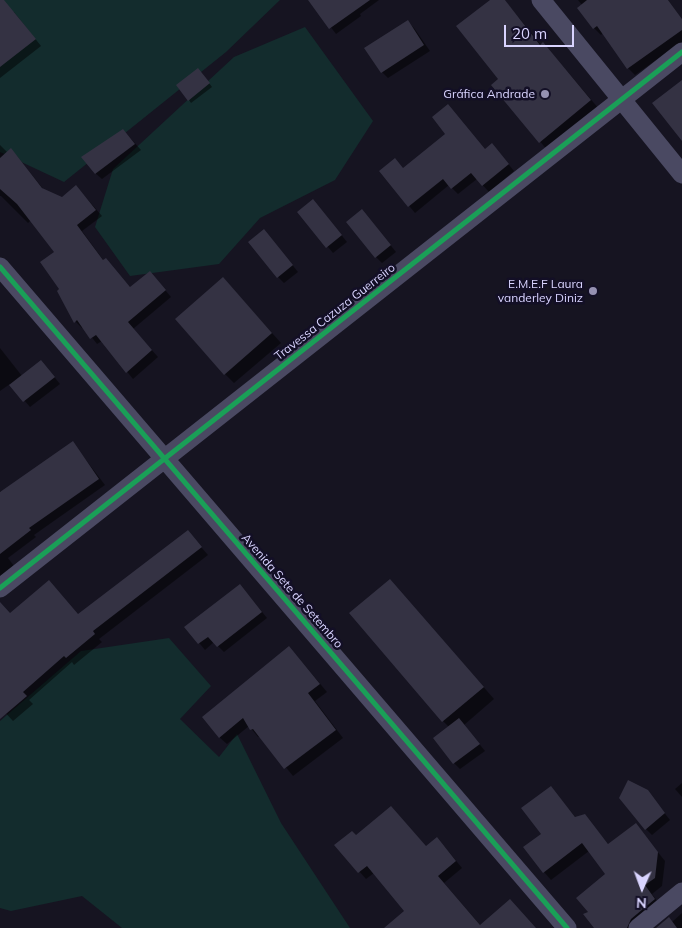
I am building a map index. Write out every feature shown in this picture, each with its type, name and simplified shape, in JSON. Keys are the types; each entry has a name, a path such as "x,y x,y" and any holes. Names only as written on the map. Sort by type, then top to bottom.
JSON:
{"street":[{"path":"541,0 682,174"},
{"name":"Travessa Cazuza Guerreiro","path":"0,588 682,52"},
{"name":"Avenida Sete de Setembro","path":"0,267 567,928"},
{"path":"638,928 682,892"}],"green space":[{"path":"0,0 280,0 226,52 64,182 0,152"},
{"path":"305,27 373,121 335,180 260,218 219,264 130,276 95,227 113,169 234,57"},
{"path":"169,638 211,686 180,719 219,757 237,734 281,823 350,928 122,928 82,896 11,911 0,908 0,721 81,651"}],"building":[{"path":"0,0 4,0 36,39 0,67"},
{"path":"308,0 370,0 329,29"},
{"path":"490,0 505,0 540,45 543,42 591,100 539,143 491,85 498,79 456,26"},
{"path":"587,0 668,0 682,19 682,30 627,69 597,26 593,29 577,8"},
{"path":"408,20 424,45 381,73 364,48"},
{"path":"198,68 210,83 188,101 176,85"},
{"path":"682,80 682,141 652,103"},
{"path":"448,104 485,149 492,143 509,164 482,186 471,173 451,189 443,179 408,207 379,171 395,158 403,168 445,134 432,117"},
{"path":"123,129 135,144 95,174 81,157"},
{"path":"11,148 42,188 62,197 76,185 96,210 77,225 103,260 106,258 130,287 150,271 166,290 128,322 152,350 126,373 96,335 90,339 77,320 74,323 57,291 59,289 40,262 54,252 17,204 0,189 0,158"},
{"path":"313,199 342,235 326,248 297,212"},
{"path":"362,209 391,245 375,258 346,222"},
{"path":"264,229 293,265 277,278 248,242"},
{"path":"223,277 272,333 224,375 175,319"},
{"path":"41,360 55,377 23,402 9,385"},
{"path":"73,441 99,479 29,528 31,530 0,554 0,492"},
{"path":"188,530 202,547 93,631 95,634 66,658 64,656 23,692 27,696 0,719 0,602 10,613 49,580 78,614"},
{"path":"390,579 484,687 442,722 349,613"},
{"path":"240,584 262,612 217,647 208,637 198,644 184,627"},
{"path":"289,646 320,684 308,693 336,730 284,769 253,729 250,730 243,718 219,738 202,717"},
{"path":"459,718 480,744 453,764 433,738"},
{"path":"628,780 648,790 665,813 645,830 619,798"},
{"path":"551,786 575,817 585,814 608,844 636,823 658,852 655,878 645,885 655,899 631,919 627,928 594,928 583,914 588,912 576,898 605,874 582,843 543,873 523,847 541,834 521,808"},
{"path":"391,806 426,846 437,837 456,861 438,876 480,925 510,899 536,928 384,928 404,911 367,866 358,873 334,845 352,831 356,835"},
{"path":"669,917 677,928 656,928"}],"cycle path":[{"path":"0,588 682,52"},
{"path":"0,267 567,928"}],"place":[{"name":"Gráfica Andrade","path":"545,94"},
{"name":"E.M.E.F Laura vanderley Diniz","path":"593,291"}]}
